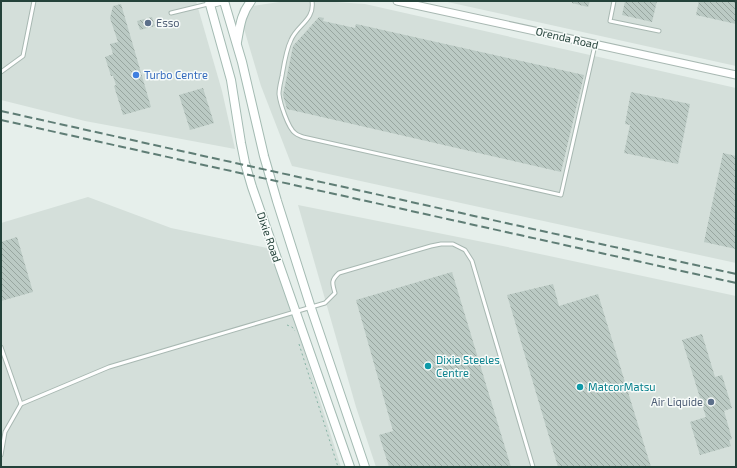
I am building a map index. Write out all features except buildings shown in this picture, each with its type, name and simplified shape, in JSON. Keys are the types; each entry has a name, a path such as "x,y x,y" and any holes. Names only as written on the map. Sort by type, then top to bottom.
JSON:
{"main road":[{"name":"Dixie Road","path":"223,1 237,45 264,156 310,308 365,467"},
{"path":"237,45 241,21 244,12 251,1"},
{"name":"Dixie Road","path":"209,2 231,80 241,144 252,187 350,467"}],"street":[{"path":"209,2 223,1"},
{"name":"Orenda Road","path":"397,1 736,75"}],"lane":[{"path":"1,72 23,56 34,1"},
{"path":"312,1 313,6 310,17 293,35 290,41 279,91 280,99 289,126 295,134 561,195 594,45"},
{"path":"614,1 610,21 659,31"},
{"path":"171,13 209,2"},
{"path":"1,455 5,432 21,404 108,367 325,303 335,293 332,284 335,277 339,273 441,244 453,244 466,250 472,261 533,467"},
{"path":"1,347 21,404"}],"path":[{"path":"287,325 292,327 295,332"},
{"path":"297,339 338,467"}],"shaded area":[{"path":"1,1 196,1 222,91 235,149 85,121 1,100"},
{"path":"286,1 321,1 365,4 736,88 736,263 292,166 261,86 239,12 240,8"},
{"path":"443,1 736,1 736,66"},
{"path":"88,197 171,228 272,249 341,467 1,467 1,223"},
{"path":"298,205 498,245 736,296 736,467 376,467 356,407"}],"railway":[{"path":"1,111 736,274"},
{"path":"1,120 736,283"}],"place":[{"name":"Esso","path":"148,23"},
{"name":"Turbo Centre","path":"136,75"},
{"name":"Dixie Steeles Centre","path":"428,366"},
{"name":"MatcorMatsu","path":"580,387"},
{"name":"Air Liquide","path":"711,402"}]}
